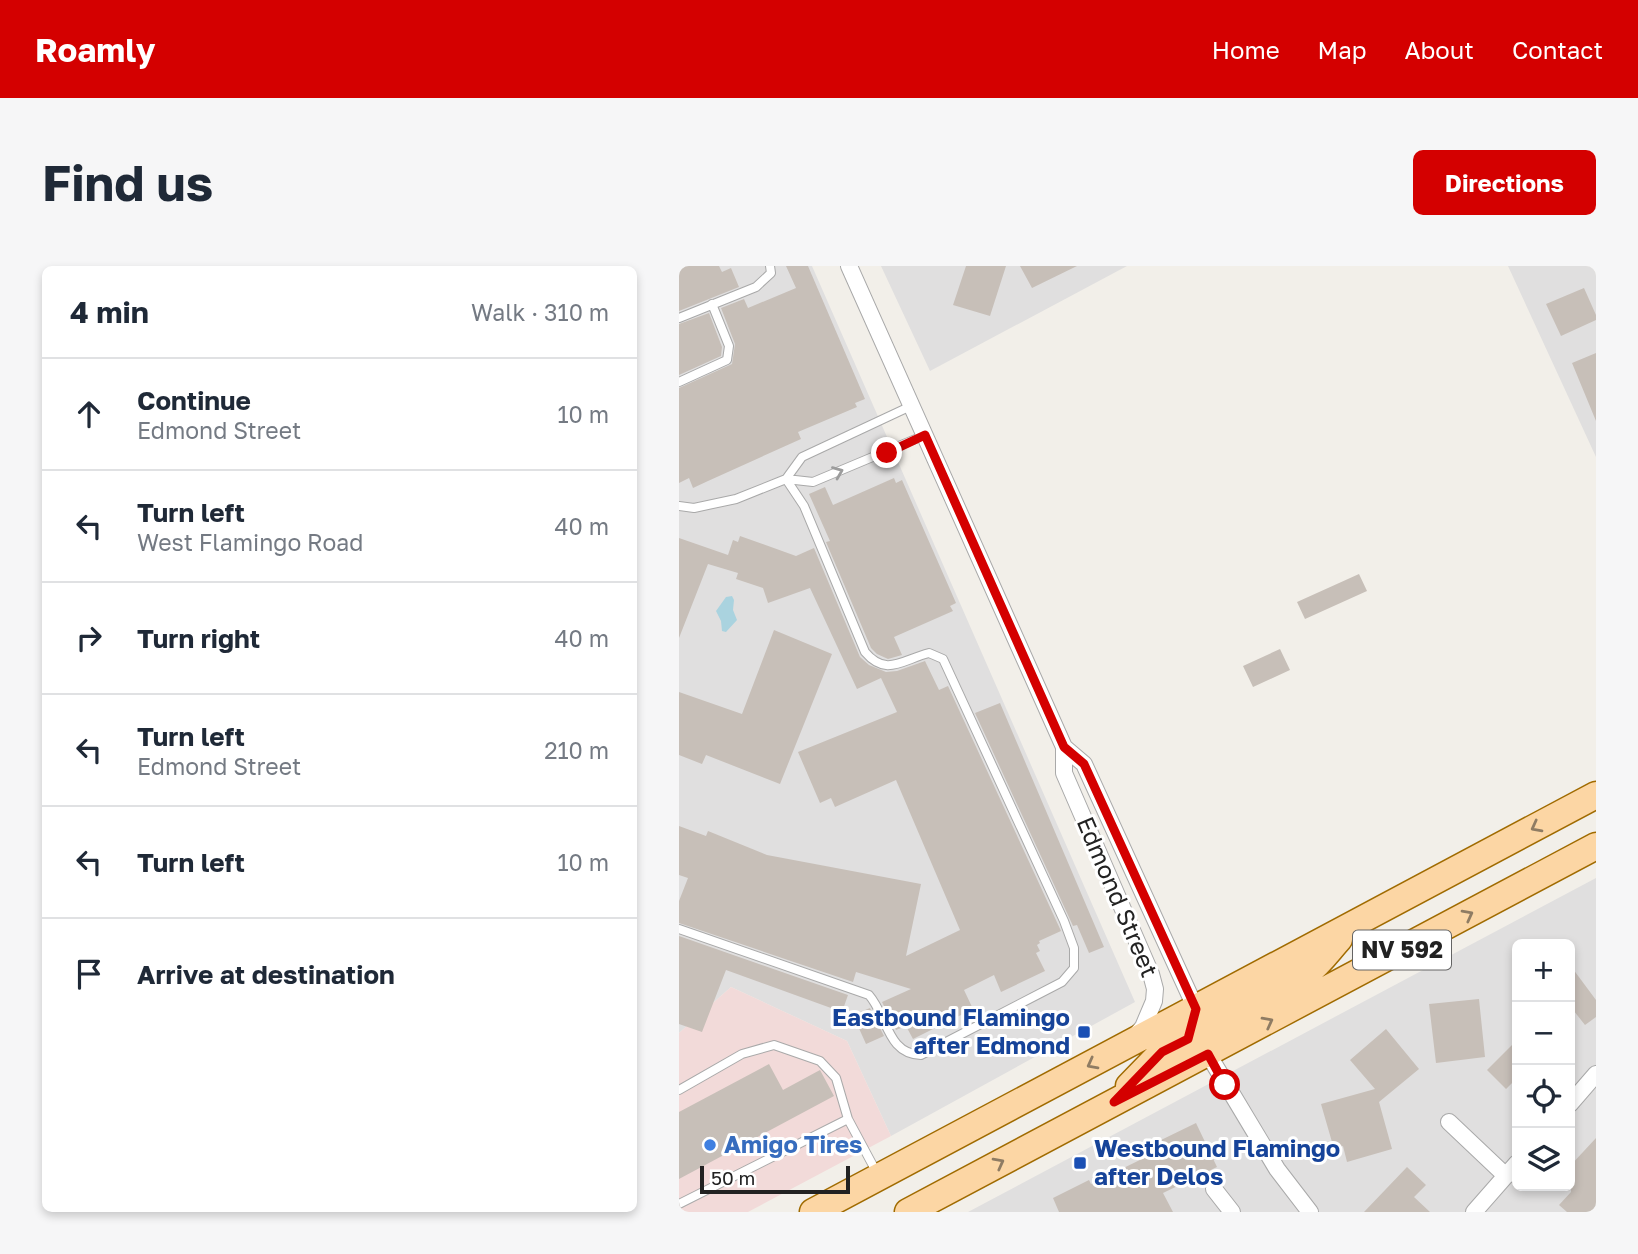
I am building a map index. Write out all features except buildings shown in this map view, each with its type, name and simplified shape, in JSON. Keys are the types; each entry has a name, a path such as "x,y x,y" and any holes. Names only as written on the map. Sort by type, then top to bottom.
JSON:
{"main road":[{"name":"NV 592","path":"813,1212 831,1205 1596,795"},
{"name":"NV 592","path":"930,1207 1114,1102 1596,846"},
{"path":"1208,1054 1202,1039 1207,1029 1309,972 1352,925"},
{"path":"1114,1102 1162,1052 1188,1039 1196,1009"}],"street":[{"name":"Edmond Street","path":"849,266 1064,747 1064,773 1143,951 1155,989 1154,1001 1143,1027 1129,1044"},
{"name":"Edmond Street","path":"1064,747 1084,764 1196,1009"},
{"path":"1208,1054 1276,1170 1310,1212"},
{"path":"1575,1098 1596,1074"},
{"path":"1449,1122 1506,1176"},
{"path":"1473,1212 1512,1169"},
{"path":"1214,1189 1232,1212"}],"lane":[{"path":"679,318 756,287 771,273 770,266"},
{"path":"679,382 727,360 729,346 712,304"},
{"path":"786,479 802,457 912,406"},
{"path":"679,506 694,508 736,499 786,479 813,482 925,435"},
{"path":"679,929 869,995 878,1005 897,1047 910,1055 921,1055 1062,982 1074,968 1074,948 1064,921 943,659 929,653 890,667 875,663 865,652 804,506 786,479"},
{"path":"679,1090 742,1054 774,1045 820,1060 836,1078 848,1119 879,1177"},
{"path":"679,1204 848,1119"}],"shaded area":[{"path":"679,266 812,266 1135,1002 891,1136 847,1041 731,987 679,1033"},
{"path":"881,266 1127,266 930,371"},
{"path":"1508,266 1596,266 1596,457"},
{"path":"1596,878 1596,1212 968,1212"},
{"path":"731,987 847,1041 891,1136 748,1212 679,1212 679,1033"}],"water":[{"path":"732,596 737,620 726,632 722,631 716,611 726,597"}],"place":[{"name":"Eastbound Flamingo after Edmond","path":"1084,1032"},
{"name":"Amigo Tires","path":"710,1145"},
{"name":"Westbound Flamingo after Delos","path":"1080,1163"}],"route":[{"path":"887,453 925,435 1064,747 1084,764 1196,1009 1188,1039 1162,1052 1114,1102 1208,1054 1225,1085"}]}
